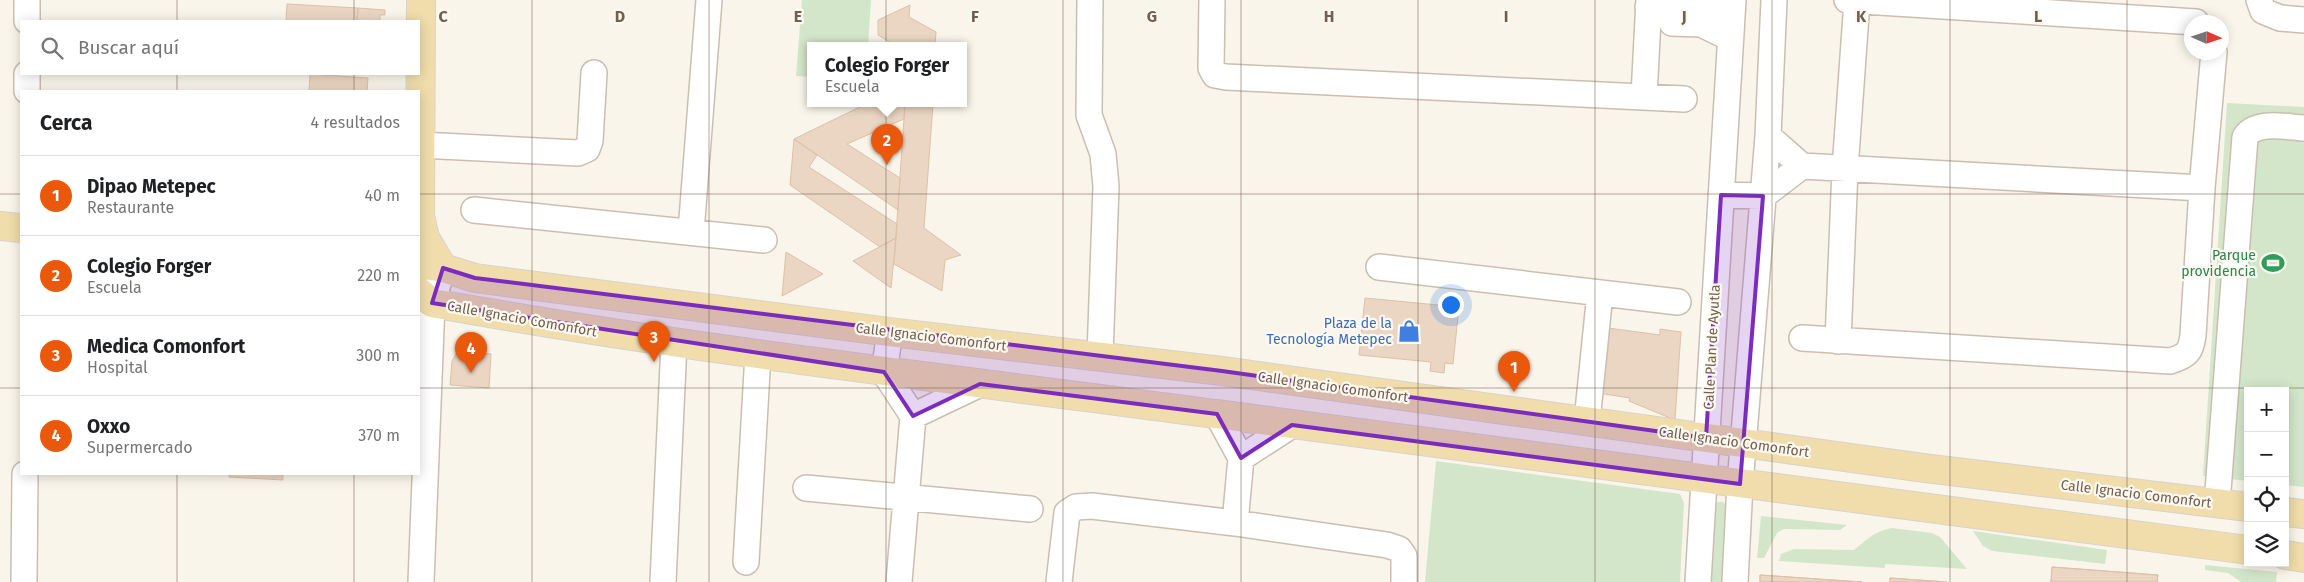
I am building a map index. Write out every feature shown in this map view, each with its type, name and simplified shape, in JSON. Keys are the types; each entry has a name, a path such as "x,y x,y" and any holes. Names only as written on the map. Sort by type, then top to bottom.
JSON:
{"main road":[{"path":"402,0 416,17"},
{"path":"402,75 402,90"},
{"path":"418,75 418,90"},
{"path":"420,145 420,216 431,266"},
{"path":"0,226 20,228"},
{"name":"Calle Ignacio Comonfort","path":"431,266 475,278 890,332 1100,356 1924,468 2244,507"},
{"name":"Calle Ignacio Comonfort","path":"425,298 540,323 674,343 1704,480 2244,549"},
{"path":"2289,512 2304,514"},
{"path":"2289,556 2304,558"}],"street":[{"path":"27,0 27,20"},
{"path":"691,232 709,0"},
{"path":"1090,0 1089,115 1103,154 1106,186 1100,356"},
{"path":"1212,0 1211,68 1215,74 1226,77 1684,99"},
{"path":"1735,582 1743,442 1768,136 1774,0"},
{"path":"1838,341 1852,0 2184,21"},
{"path":"2259,0 2263,11 2270,15 2304,20"},
{"path":"1701,17 1733,1"},
{"name":"Calle Plan de Ayutla","path":"1698,582 1733,1"},
{"path":"1644,96 1648,9 1701,17 1730,38"},
{"path":"1802,338 2170,361 2182,358 2191,349 2193,334 2202,188 2213,60"},
{"path":"420,145 578,153 586,149 590,141 594,73"},
{"path":"27,75 28,90"},
{"path":"2217,504 2245,137 2254,128 2274,126 2304,128"},
{"path":"1768,136 1802,166 1845,170 2202,188"},
{"path":"1721,195 1763,196 1802,166"},
{"path":"474,210 764,240"},
{"path":"1716,261 1758,262"},
{"path":"421,582 425,298 431,266"},
{"path":"1379,267 1678,302"},
{"path":"1587,421 1600,293"},
{"path":"890,332 884,372 914,416 899,582"},
{"path":"663,582 674,343"},
{"path":"746,562 758,354"},
{"path":"914,416 980,384"},
{"path":"1216,414 1241,458 1235,523"},
{"path":"1241,458 1292,425"},
{"path":"24,582 25,475"},
{"path":"806,488 1030,509"},
{"path":"1059,582 1067,513 1076,507 1092,506 1235,523 1387,545 1399,549 1404,556 1404,582"}],"highlighted area":[{"path":"1721,195 1763,196 1740,484 1292,425 1241,458 1217,414 980,384 913,416 884,372 432,303 443,268 475,278 1222,371 1706,438"}],"green space":[{"path":"802,0 871,0 868,42 807,42 807,77 796,76"},
{"name":"Parque providencia","path":"2227,103 2304,107 2304,487 2289,485 2289,387 2244,387 2244,481 2203,476"},
{"path":"1436,461 1680,494 1684,503 1680,582 1425,582"},
{"path":"1718,502 1723,502 1727,505 1724,582 1710,582 1714,505"},
{"path":"1761,516 1847,525 1840,530 1784,529 1777,533 1764,558 1757,558"},
{"path":"1892,528 1932,533 1940,537 1967,569 1885,564 1885,568 1779,561 1781,554 1794,549 1854,550 1875,534"},
{"path":"1973,531 2107,550 2105,564 1992,551 1983,546"},
{"path":"2205,565 2277,572 2276,582 2241,582 2228,573 2205,570"}],"building":[{"path":"287,4 358,8 357,20 286,20"},
{"path":"910,5 909,17 936,32 935,42 890,42 878,35 878,20"},
{"path":"358,8 385,10 385,15 380,15 380,20 357,20"},
{"path":"310,75 368,78 367,90 309,90"},
{"path":"860,107 905,107 904,119 847,144 900,178 898,210 794,139"},
{"path":"905,107 933,107 924,228 961,255 945,260 942,291 894,264"},
{"path":"794,139 817,155 809,167 897,224 896,238 880,247 790,185"},
{"path":"896,238 891,288 853,261"},
{"path":"786,252 823,274 782,296"},
{"name":"Plaza de la Tecnología Metepec","path":"1365,298 1459,307 1453,364 1445,363 1444,373 1430,371 1431,362 1359,355"},
{"path":"1608,328 1660,335 1660,329 1681,332 1675,420 1629,401 1630,398 1598,393"},
{"path":"457,352 491,354 489,388 450,385 452,361"},
{"path":"229,475 283,475 283,480 229,477"},
{"path":"2052,567 2158,575 2157,582 2051,582"},
{"path":"2052,567 2158,575 2157,582 2051,582"},
{"path":"1760,575 1862,582 1760,582"},
{"path":"1760,575 1862,582 1760,582"},
{"path":"1890,578 1947,582 1890,582"},
{"path":"1890,578 1947,582 1890,582"}],"place":[{"name":"Colegio Forger","path":"887,165"},
{"name":"Parque providencia","path":"2273,263"},
{"name":"Plaza de la Tecnología Metepec","path":"1409,331"},
{"name":"Medica Comonfort","path":"654,362"},
{"name":"Oxxo","path":"471,373"},
{"name":"Dipao Metepec","path":"1514,392"}]}
